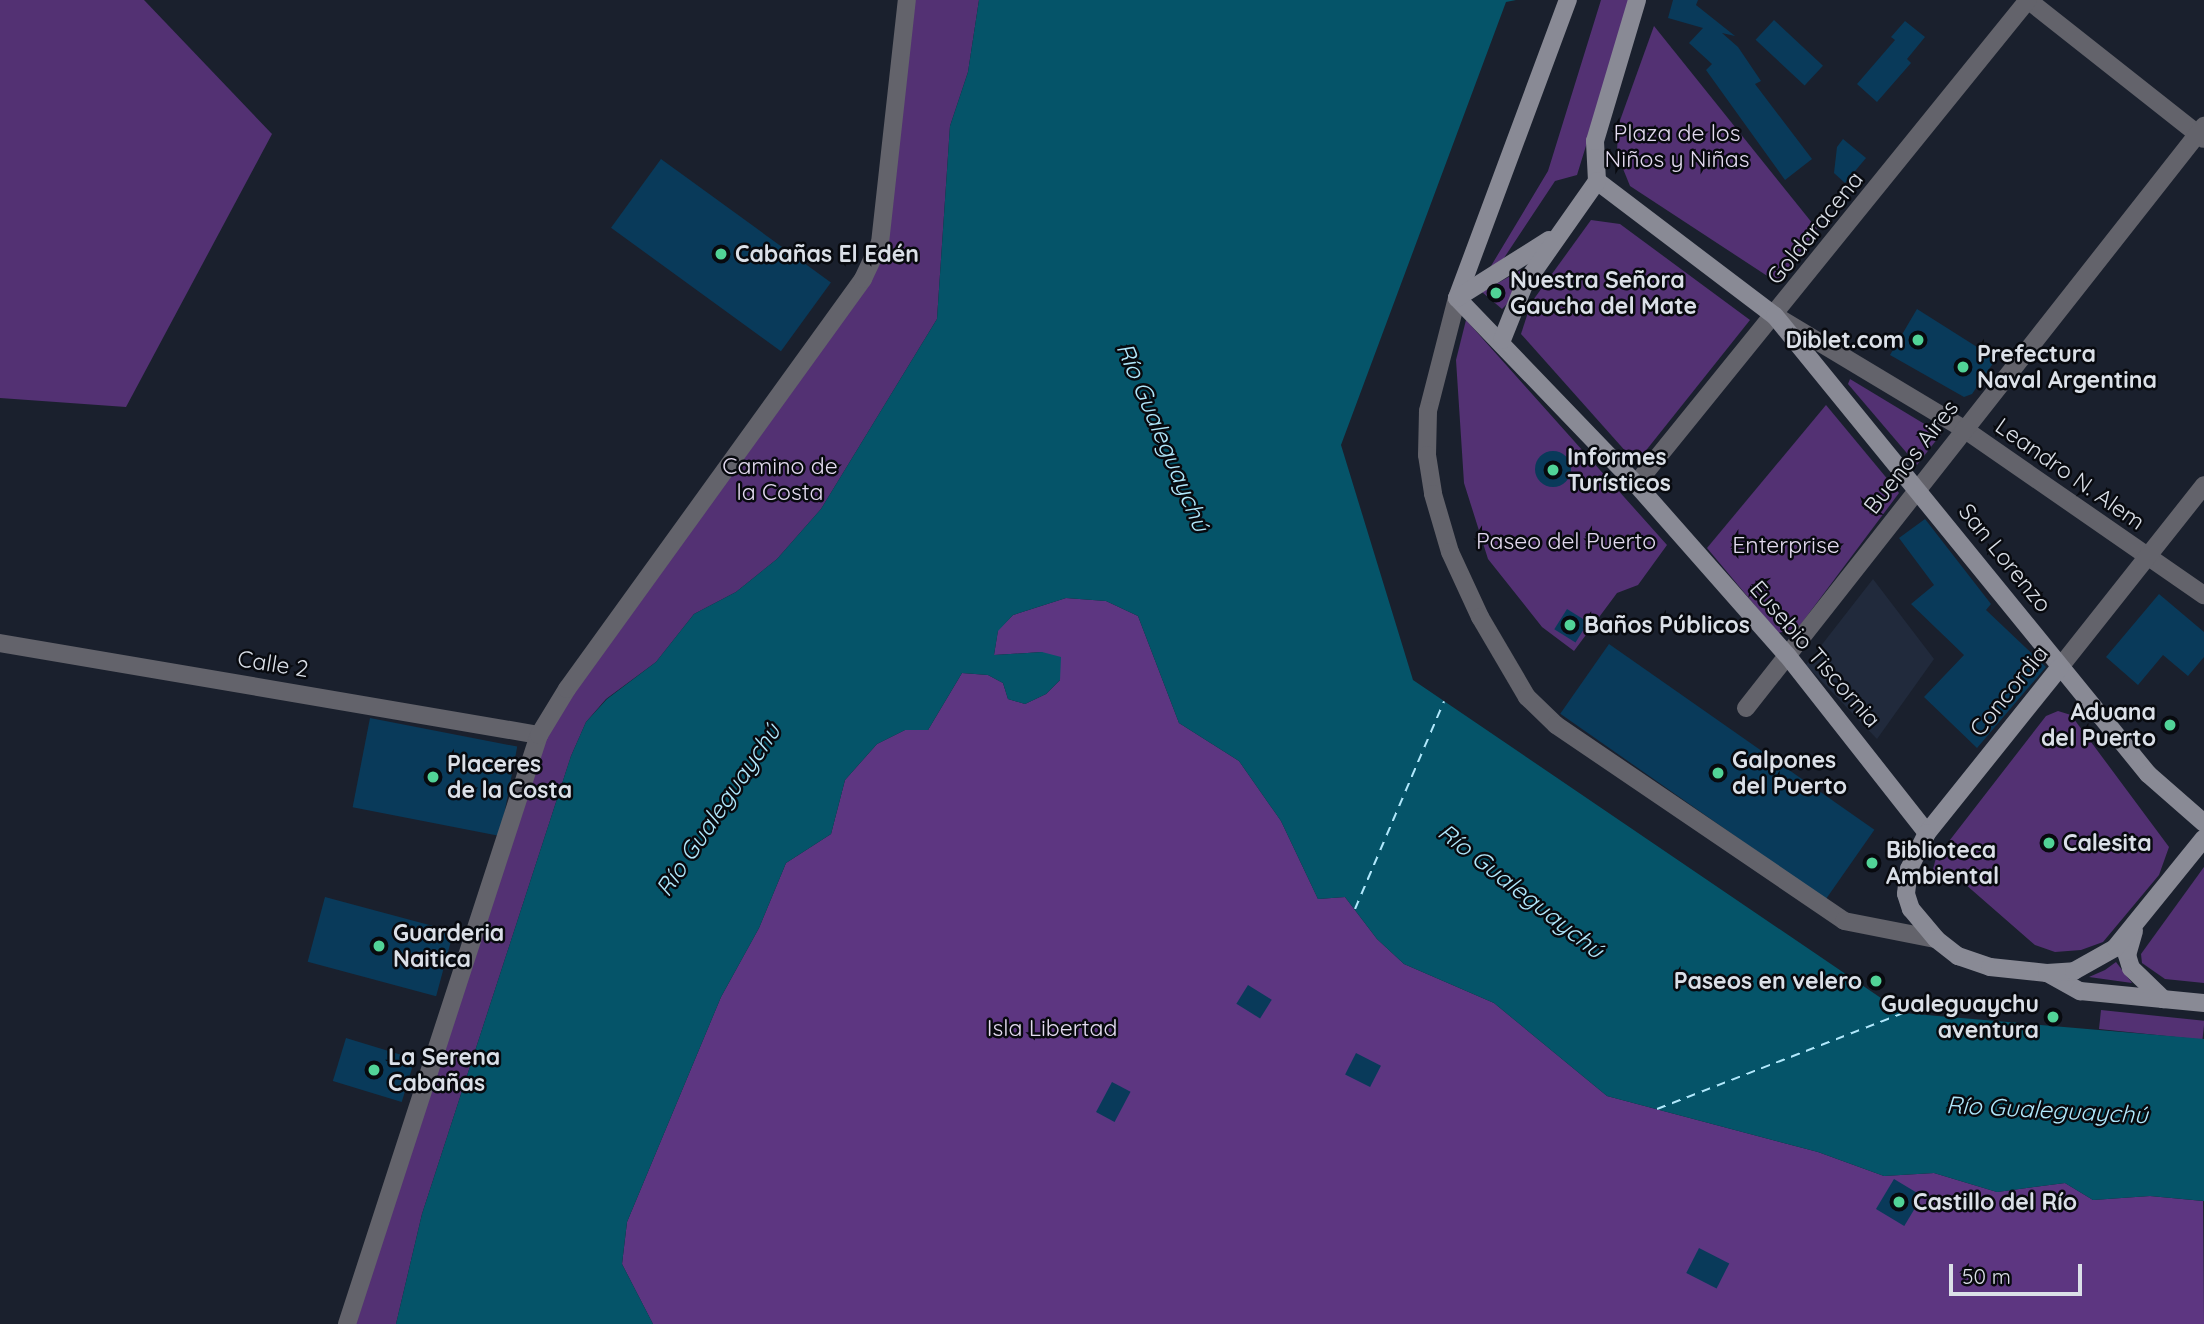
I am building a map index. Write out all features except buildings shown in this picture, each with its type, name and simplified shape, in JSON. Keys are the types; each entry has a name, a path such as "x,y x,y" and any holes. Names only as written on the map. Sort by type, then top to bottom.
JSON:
{"main road":[{"path":"1457,298 1568,0"},
{"path":"1502,340 1515,301 1558,234 1597,181 1595,141 1637,0"},
{"name":"Leandro N. Alem","path":"1597,181 1775,316"},
{"path":"1457,298 1558,234"},
{"name":"Eusebio Tiscornia","path":"1457,298 1502,340 1636,484 1787,655 1927,833"},
{"name":"San Lorenzo","path":"1775,316 2148,774 2204,823"},
{"name":"Concordia","path":"2047,973 1990,967 1958,956 1936,939 1911,909 1906,894 1909,869 1927,833 2060,667"},
{"path":"2047,973 2074,971 2097,961 2134,931 2204,838"},
{"path":"2134,931 2127,955 2131,968 2163,999"},
{"path":"2047,973 2080,991 2204,1003"}],"street":[{"path":"346,1324 539,735 567,689 863,279 880,243 907,0"},
{"path":"2028,0 2202,133"},
{"name":"Goldaracena","path":"1636,484 1775,316 2028,0"},
{"name":"Buenos Aires","path":"1746,708 1917,488 2202,133"},
{"path":"1457,298 1428,411 1427,455 1433,494 1450,552 1480,617 1527,697 1556,725 1844,921 1936,939"},
{"name":"Leandro N. Alem","path":"1775,316 1964,429 2146,558 2204,595"},
{"name":"Concordia","path":"2060,667 2204,485"},
{"name":"Calle 2","path":"0,643 539,735"}],"shaded area":[{"path":"1873,579 1934,659 1877,739 1806,665"}],"green space":[{"path":"0,0 144,0 272,134 126,407 0,398"},
{"name":"Camino de la Costa","path":"907,0 979,0 968,72 950,126 937,319 821,509 777,559 736,592 694,614 656,662 606,699 586,722 571,756 422,1214 396,1324 347,1324 539,735 880,243"},
{"path":"1601,0 1631,0 1577,175 1555,181 1504,258 1488,271 1548,171"},
{"name":"Plaza de los Niños y Niñas","path":"1654,26 1817,229 1778,283 1630,186 1617,154 1618,126"},
{"path":"1591,220 1620,224 1750,320 1636,463 1521,334 1531,303"},
{"path":"1521,270 1511,300 1502,309 1482,292"},
{"name":"Paseo del Puerto","path":"1466,320 1667,545 1638,585 1617,593 1574,651 1542,627 1488,559 1464,483 1456,360"},
{"path":"1850,379 1941,434 1917,465 1848,384"},
{"name":"Enterprise","path":"1826,405 1899,493 1798,628 1778,633 1707,548"},
{"name":"Isla Libertad","path":"1066,598 1106,601 1138,616 1179,723 1239,761 1281,821 1318,899 1345,897 1377,939 1404,964 1494,1003 1607,1096 1818,1152 1884,1176 1934,1173 1997,1192 2065,1183 2093,1200 2150,1196 2203,1201 2204,1324 653,1324 622,1264 627,1222 721,997 759,928 786,863 831,834 845,780 877,744 905,730 928,730 962,673 988,675 1003,683 1008,699 1025,704 1046,694 1060,680 1042,652 994,655 998,630 1013,615"},
{"path":"2058,711 2071,715 2169,847 2159,875 2103,942 2081,950 2055,952 2035,945 1957,877 1936,876 1933,869 1936,858 2046,716"},
{"path":"2204,867 2204,983 2165,979 2142,963 2141,954"},
{"path":"2116,962 2132,983 2089,977 2105,970"},
{"path":"2101,1010 2204,1021 2202,1040 2099,1029"}],"water":[{"name":"Río Gualeguaychú","path":"979,0 1516,0 1506,2 1341,445 1413,680 1903,1013 2204,1039 2204,1201 2150,1196 2093,1200 2065,1183 1997,1192 1934,1173 1884,1176 1818,1152 1607,1096 1494,1003 1404,964 1377,939 1345,897 1318,899 1281,821 1239,761 1179,723 1138,616 1106,601 1066,598 1013,615 998,631 994,655 1042,652 1061,657 1060,680 1046,694 1025,704 1008,699 1003,683 988,675 962,673 928,730 905,730 877,744 845,780 831,834 786,863 759,928 721,997 627,1222 622,1264 653,1324 396,1324 422,1214 571,756 586,722 607,699 656,662 694,614 736,592 777,559 821,509 937,319 950,126 968,72"}],"ferry route":[{"path":"1355,909 1444,701"},
{"path":"1657,1109 1903,1013"}],"place":[{"name":"Cabañas El Edén","path":"721,254"},
{"name":"Nuestra Señora Gaucha del Mate","path":"1496,293"},
{"name":"Diblet.com","path":"1918,340"},
{"name":"Prefectura Naval Argentina","path":"1963,367"},
{"name":"Informes Turísticos","path":"1553,470"},
{"name":"Baños Públicos","path":"1570,625"},
{"name":"Aduana del Puerto","path":"2170,725"},
{"name":"Galpones del Puerto","path":"1718,773"},
{"name":"Placeres de la Costa","path":"433,777"},
{"name":"Calesita","path":"2049,843"},
{"name":"Biblioteca Ambiental","path":"1872,863"},
{"name":"Guarderia Naitica","path":"379,946"},
{"name":"Paseos en velero","path":"1876,981"},
{"name":"Gualeguaychu aventura","path":"2053,1017"},
{"name":"La Serena Cabañas","path":"374,1070"},
{"name":"Castillo del Río","path":"1899,1202"}]}
